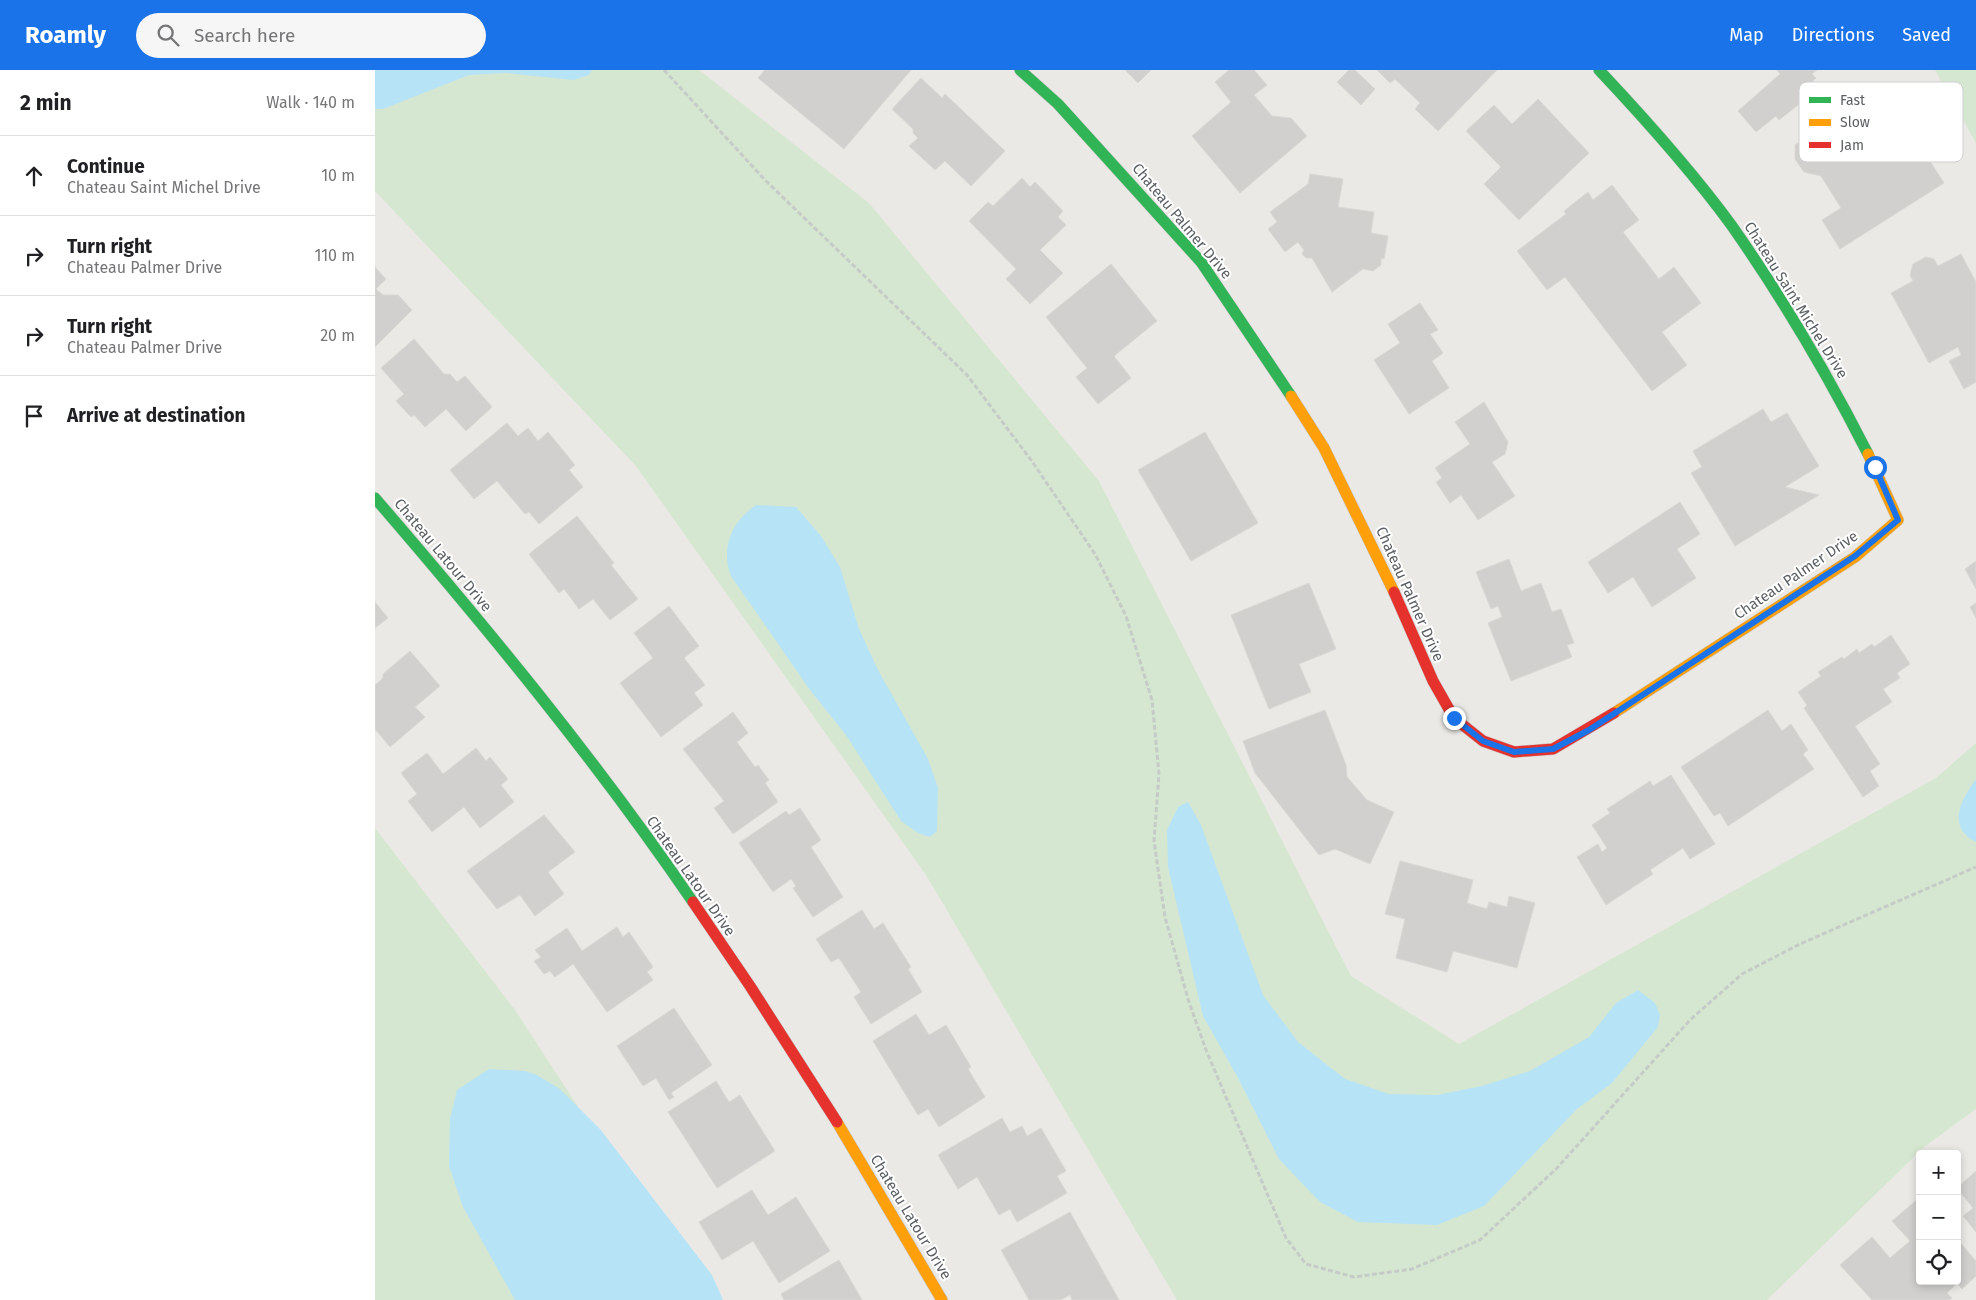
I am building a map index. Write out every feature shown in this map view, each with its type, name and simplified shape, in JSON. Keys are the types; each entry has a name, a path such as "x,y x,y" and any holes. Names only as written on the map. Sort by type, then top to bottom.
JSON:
{"street":[{"name":"Chateau Palmer Drive","path":"1020,70 1058,104 1201,262 1258,344 1324,448 1388,577 1441,696 1454,718 1483,741 1514,752 1553,749 1589,730 1855,556 1898,520"},
{"name":"Chateau Saint Michel Drive","path":"1599,70 1716,204 1773,287 1854,423 1898,520"},
{"name":"Chateau Latour Drive","path":"375,498 417,545 562,724 653,846 757,995 943,1300"}],"path":[{"path":"663,70 765,180 967,375 1031,460 1095,554 1126,616 1152,700 1159,774 1154,841 1165,917 1188,999 1206,1050 1250,1148 1286,1238 1306,1264 1354,1277 1364,1276 1413,1269 1480,1240 1557,1168 1690,1020 1742,974 1800,944 1976,867"}],"green space":[{"path":"375,70 699,70 869,203 1099,481 1351,976 1459,1044 1936,778 1976,743 1976,1109 1921,1150 1916,1150 1916,1155 1767,1300 1177,1300 926,875 636,466 375,191"},
{"path":"1935,70 1976,70 1976,143 1963,120 1963,82 1942,82"},
{"path":"375,828 515,1010 704,1300 375,1300"}],"water":[{"path":"375,70 592,70 589,75 574,80 506,73 469,75 383,109 375,109"},
{"path":"756,505 796,507 821,536 840,567 859,629 878,670 928,759 938,788 937,831 930,837 918,833 901,821 846,735 810,690 731,576 727,555 730,536 740,519"},
{"path":"1976,779 1976,842 1967,836 1961,828 1959,812 1966,795"},
{"path":"1188,802 1201,825 1263,995 1298,1042 1345,1079 1389,1094 1437,1095 1482,1086 1530,1071 1589,1037 1616,1003 1638,990 1655,1003 1660,1015 1658,1027 1612,1083 1577,1109 1484,1206 1437,1225 1358,1222 1320,1202 1279,1159 1238,1078 1203,1016 1168,867 1167,830 1178,807"},
{"path":"489,1069 525,1071 537,1075 560,1089 600,1129 712,1275 723,1300 515,1300 463,1207 449,1166 450,1118 457,1090"}],"building":[{"path":"765,70 911,70 844,149 758,78"},
{"path":"1125,70 1151,70 1138,83"},
{"path":"1229,70 1254,70 1267,85 1254,95 1272,116 1291,118 1307,136 1240,193 1192,136 1231,102 1215,82"},
{"path":"1349,70 1355,70 1375,89 1361,105 1337,82"},
{"path":"1377,70 1497,70 1438,131 1415,109 1420,103 1395,79 1390,83"},
{"path":"1777,70 1817,70 1812,74 1816,78 1812,82 1799,82 1799,104 1779,120 1776,116 1756,132 1738,111 1780,74"},
{"path":"921,78 942,98 945,94 1005,151 971,186 945,161 935,170 909,146 918,138 913,133 913,129 892,109"},
{"path":"1538,99 1589,153 1519,220 1484,184 1501,167 1466,131 1494,105 1512,124"},
{"path":"1799,142 1799,162 1930,162 1944,183 1840,249 1822,220 1841,208 1821,176 1804,172 1795,159 1795,145"},
{"path":"1310,174 1343,179 1338,207 1374,212 1371,233 1388,236 1384,259 1381,258 1381,265 1373,271 1363,269 1332,292 1312,258 1306,258 1302,254 1304,250 1298,242 1285,252 1268,229 1277,222 1270,212 1308,184"},
{"path":"1022,178 1030,187 1035,182 1063,211 1058,217 1066,225 1040,250 1063,273 1030,304 1006,279 1016,269 969,221 988,202 993,206"},
{"path":"1612,185 1639,220 1623,232 1659,279 1674,267 1701,303 1662,332 1687,365 1652,391 1565,277 1547,290 1517,251 1566,214 1564,211 1588,192 1593,200"},
{"path":"1961,254 1976,282 1976,382 1964,389 1949,361 1961,355 1958,347 1929,363 1891,293 1913,281 1910,275 1913,264 1926,257 1934,259 1938,266"},
{"path":"1111,264 1157,321 1114,356 1131,378 1098,404 1076,377 1087,368 1046,317"},
{"path":"375,267 386,279 376,289 383,295 398,295 412,310 375,347"},
{"path":"1420,303 1438,330 1430,334 1443,353 1432,361 1449,388 1409,414 1374,360 1400,343 1388,324"},
{"path":"414,339 444,374 450,374 457,382 465,376 492,407 466,431 446,409 425,427 414,415 411,417 396,401 404,394 381,368"},
{"path":"1484,402 1508,442 1505,454 1492,462 1515,496 1478,520 1461,495 1450,503 1436,482 1442,478 1435,468 1470,444 1455,422"},
{"path":"1763,409 1771,422 1787,413 1819,466 1785,487 1819,495 1735,546 1691,473 1702,467 1693,451"},
{"path":"507,423 518,436 528,428 538,441 548,432 575,465 569,470 583,487 539,524 529,512 525,514 497,481 474,499 450,470"},
{"path":"1205,432 1258,523 1191,561 1138,470"},
{"path":"1680,502 1700,534 1677,549 1696,578 1652,607 1633,577 1608,593 1588,562"},
{"path":"577,516 614,563 611,565 638,599 610,620 593,599 579,609 564,589 559,593 529,554"},
{"path":"1509,559 1521,591 1541,583 1552,612 1561,609 1574,643 1567,645 1572,657 1511,681 1488,623 1502,617 1498,606 1491,609 1476,572"},
{"path":"1976,561 1976,589 1965,569"},
{"path":"1309,583 1336,649 1299,664 1311,692 1269,709 1231,615"},
{"path":"375,602 388,618 375,628"},
{"path":"1976,603 1976,618 1970,607"},
{"path":"669,606 699,646 684,658 705,685 694,693 703,705 661,737 620,683 653,658 634,633"},
{"path":"1891,635 1910,664 1897,673 1900,678 1883,689 1892,702 1855,726 1880,764 1870,771 1879,786 1863,797 1804,708 1807,705 1798,692 1821,676 1818,672 1842,657 1844,659 1857,649 1859,653 1872,644 1874,647"},
{"path":"410,651 440,686 415,707 425,717 390,747 375,729 375,685 383,678 383,674"},
{"path":"1325,710 1346,765 1347,777 1367,800 1394,812 1370,864 1335,849 1319,855 1255,773 1243,741"},
{"path":"1768,710 1782,731 1791,724 1808,750 1803,754 1814,769 1728,826 1720,813 1714,816 1681,767"},
{"path":"733,712 748,733 737,742 755,767 758,765 769,780 765,783 778,802 733,834 714,808 724,801 683,749"},
{"path":"476,748 486,761 490,757 508,779 501,785 514,802 480,828 464,807 432,832 408,801 417,794 401,773 427,753 443,774"},
{"path":"1671,775 1715,844 1690,859 1683,848 1650,870 1653,874 1606,905 1577,857 1598,844 1602,852 1607,848 1592,825 1610,813 1607,809 1650,781 1653,786"},
{"path":"800,808 821,840 811,847 843,897 813,917 793,888 796,886 791,879 773,892 739,843 786,811 789,815"},
{"path":"544,815 575,852 548,872 564,894 535,916 520,895 497,909 467,871"},
{"path":"1400,861 1473,880 1467,903 1487,909 1489,902 1507,907 1509,896 1535,903 1517,968 1453,951 1447,972 1396,958 1405,919 1385,914"},
{"path":"862,910 874,929 883,923 911,967 908,969 922,992 871,1024 854,997 861,992 839,958 831,962 816,939"},
{"path":"617,927 623,937 629,932 653,967 647,972 653,980 607,1012 573,964 555,977 550,971 544,974 534,961 541,957 535,950 567,928 582,951"},
{"path":"674,1008 712,1065 671,1093 674,1097 669,1100 656,1078 643,1086 617,1046"},
{"path":"916,1014 929,1035 946,1025 971,1067 968,1069 985,1097 939,1127 928,1109 918,1115 873,1041"},
{"path":"716,1081 729,1102 740,1095 775,1151 717,1188 668,1112"},
{"path":"1002,1118 1010,1132 1022,1126 1027,1136 1041,1128 1066,1171 1057,1176 1067,1193 1017,1222 1010,1209 999,1215 977,1177 958,1189 938,1155"},
{"path":"1976,1171 1976,1232 1963,1216 1973,1208 1961,1193 1961,1184"},
{"path":"752,1190 768,1215 796,1197 830,1251 779,1283 753,1241 722,1260 699,1222"},
{"path":"1916,1200 1916,1285 1955,1285 1947,1293 1952,1298 1949,1300 1872,1300 1840,1265 1872,1237 1890,1258 1910,1241 1892,1221"},
{"path":"1070,1212 1119,1300 1072,1300 1070,1295 1060,1300 1029,1300 1001,1250"},
{"path":"1961,1244 1976,1261 1976,1276 1962,1289 1959,1285 1961,1285"},
{"path":"839,1260 862,1300 784,1300 781,1294"}],"traffic: fast":[{"path":"1020,70 1058,104 1201,262 1291,396"},
{"path":"1599,70 1668,146 1732,226 1804,338 1868,454"},
{"path":"375,498 540,696 618,797 693,902"}],"traffic: slow":[{"path":"1291,396 1324,448 1394,592"},
{"path":"1614,713 1855,557 1898,520 1868,454"},
{"path":"837,1122 942,1300"}],"traffic: jam":[{"path":"1394,592 1433,681 1454,718 1483,741 1514,752 1553,749 1614,713"},
{"path":"693,902 750,986 837,1122"}],"route":[{"path":"1454,718 1483,741 1514,752 1553,749 1589,730 1855,556 1898,520 1875,467"}]}
